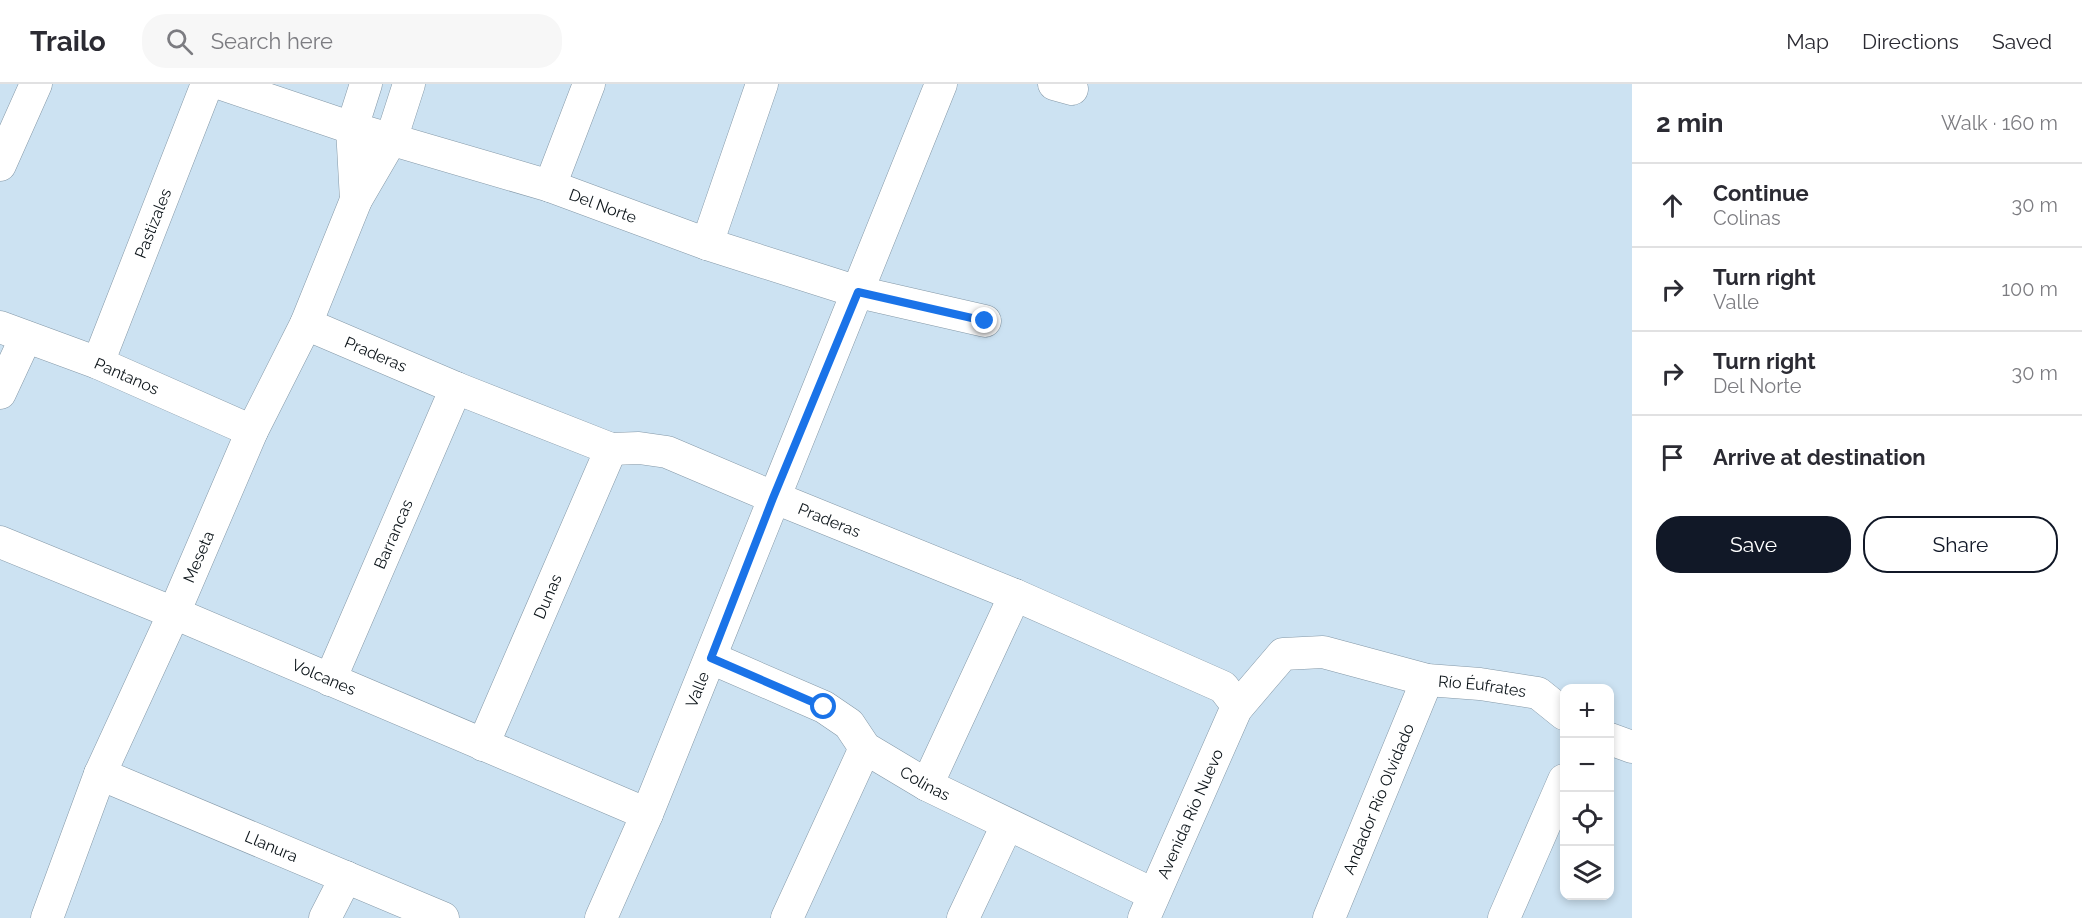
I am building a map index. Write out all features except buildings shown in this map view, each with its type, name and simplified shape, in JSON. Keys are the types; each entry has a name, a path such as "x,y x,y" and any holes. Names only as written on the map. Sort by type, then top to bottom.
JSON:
{"street":[{"path":"0,165 36,84"},
{"name":"Pastizales","path":"98,363 207,84"},
{"name":"Del Norte","path":"222,84 352,128 550,186 706,244 858,292 985,321"},
{"name":"Meseta","path":"356,200 352,128 366,84"},
{"name":"Meseta","path":"47,918 100,774 174,613 252,431 306,324 356,200 391,140 409,84"},
{"path":"550,186 589,84"},
{"path":"706,244 762,84"},
{"name":"Valle","path":"601,918 647,814 711,658 940,84"},
{"name":"Praderas","path":"306,324 456,388 611,449 639,448 667,452 773,498 1014,595 1223,687 1233,700 1236,709"},
{"path":"0,393 13,332"},
{"name":"Pantanos","path":"13,332 98,363 252,431"},
{"name":"Barrancas","path":"330,680 456,388"},
{"name":"Dunas","path":"483,745 611,449"},
{"name":"Volcanes","path":"2,550 174,613 647,814"},
{"path":"927,785 1014,595"},
{"name":"Río Éufrates","path":"1236,709 1284,654 1323,651 1427,680 1480,684 1539,693 1560,711"},
{"name":"Colinas","path":"711,658 824,707 849,724 865,748 927,785 1007,825 1148,906"},
{"name":"Andador Río Olvidado","path":"1329,918 1427,680"},
{"name":"Avenida Río Nuevo","path":"1148,906 1236,709"},
{"path":"1614,740 1632,747"},
{"path":"787,918 865,748"},
{"name":"Llanura","path":"100,774 444,918"},
{"path":"1504,918 1560,789"},
{"path":"963,918 1007,825"},
{"path":"325,918 346,877"}],"route":[{"path":"824,707 711,658 773,498 858,292 985,321"}]}
